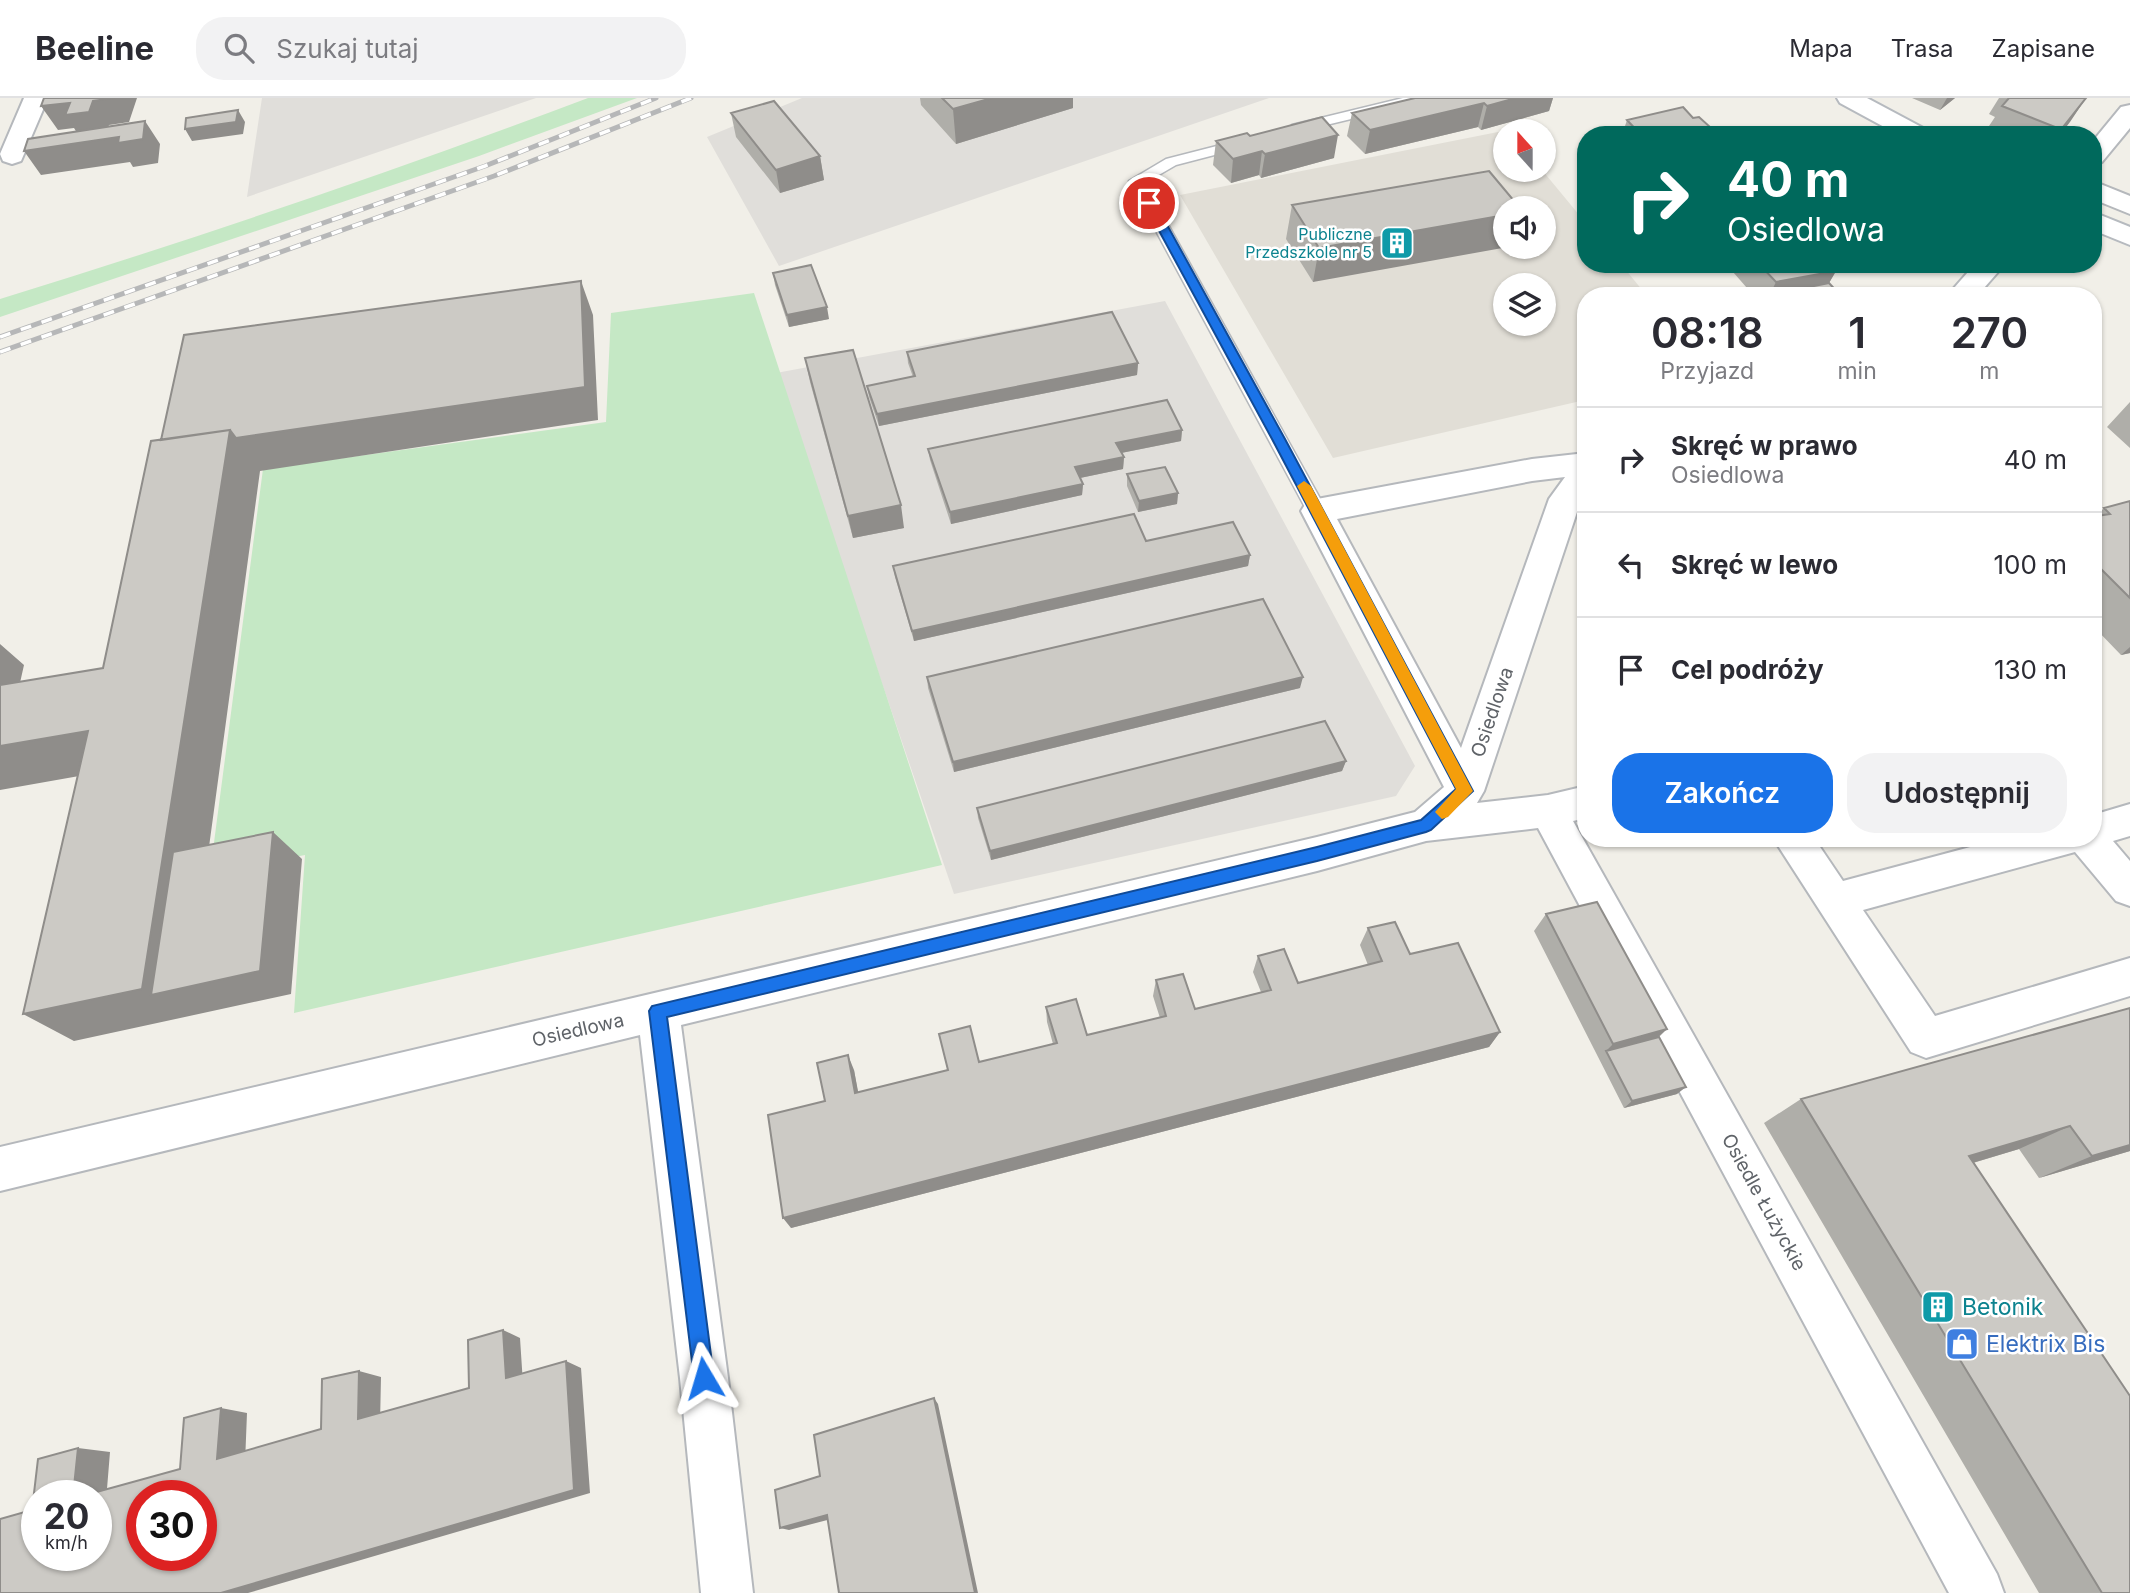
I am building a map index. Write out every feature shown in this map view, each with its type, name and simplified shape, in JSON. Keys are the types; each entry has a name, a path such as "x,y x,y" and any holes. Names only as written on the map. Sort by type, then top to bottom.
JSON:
{"street":[{"path":"12,156 36,98"},
{"path":"1849,98 1901,126"},
{"path":"2102,146 2130,113"},
{"path":"2102,193 2130,206"},
{"path":"2102,224 2130,237"},
{"path":"1969,287 1983,273"},
{"path":"1465,791 1317,511 1532,470 1577,465"},
{"name":"Osiedlowa","path":"0,1169 1317,854 1426,825 1465,791 1575,487"},
{"path":"1426,825 1567,807"},
{"name":"Osiedle Łużyckie","path":"1567,807 1577,826"},
{"path":"2102,828 2130,820"},
{"name":"Osiedle Łużyckie","path":"1588,847 1978,1593"},
{"path":"1798,847 1926,1038 2130,977"},
{"path":"1833,901 2034,847"},
{"path":"2095,847 2130,889"},
{"path":"658,1011 704,1378 727,1593"}],"lane":[{"path":"1317,511 1137,181 1171,162 1421,98"}],"shaded area":[{"path":"262,98 536,98 247,197"},
{"path":"802,98 1269,98 779,266 707,137"},
{"path":"1493,133 1493,182 1552,182 1577,212 1577,273 1628,273 1640,287 1577,287 1577,402 1333,458 1180,195"},
{"path":"1165,301 1415,766 1396,796 954,894 776,373"}],"green space":[{"path":"588,98 637,98 479,156 0,317 0,299 296,203"},
{"path":"754,293 942,865 294,1013 305,855 210,873 263,469 606,422 611,313"}],"building":[{"path":"44,98 114,98 93,101 89,112 65,115 70,103 41,106"},
{"path":"942,98 992,98 953,109"},
{"path":"1415,98 1516,98 1370,130 1352,113"},
{"path":"2009,98 2086,98 2064,126 2052,126 2002,106"},
{"path":"774,101 820,156 776,170 731,113"},
{"path":"1683,107 1693,118 1699,117 1709,126 1633,126 1627,120"},
{"path":"238,110 236,122 185,129 186,118"},
{"path":"1322,117 1338,135 1265,154 1262,151 1233,159 1216,141 1247,133 1250,136"},
{"path":"145,121 143,139 118,143 119,137 24,151 28,139"},
{"path":"1489,171 1493,176 1493,182 1498,182 1510,196 1493,196 1493,217 1319,248 1292,205"},
{"path":"811,265 827,307 787,315 773,273"},
{"path":"1768,273 1825,273 1776,282"},
{"path":"581,281 585,387 236,438 230,430 161,440 184,335"},
{"path":"1829,283 1833,287 1809,287"},
{"path":"1112,312 1138,363 877,414 867,386 915,376 907,352"},
{"path":"853,350 901,505 848,516 805,358"},
{"path":"1167,400 1182,430 1116,443 1124,457 1075,467 1083,484 950,512 928,449"},
{"path":"230,430 142,989 23,1014 88,731 0,746 0,685 103,668 151,441"},
{"path":"1165,467 1178,493 1139,501 1127,474"},
{"path":"2130,501 2130,598 2102,570 2102,515 2110,514 2104,508"},
{"path":"1134,514 1146,541 1233,522 1250,555 912,631 893,566"},
{"path":"1263,599 1303,677 953,762 927,677"},
{"path":"1325,721 1346,761 990,851 977,808"},
{"path":"273,832 260,971 151,995 173,852"},
{"path":"1597,902 1667,1029 1613,1044 1546,914"},
{"path":"1395,922 1410,954 1458,943 1500,1032 783,1218 768,1115 825,1101 817,1063 848,1055 855,1093 948,1070 939,1034 970,1026 979,1062 1057,1043 1046,1007 1076,999 1087,1035 1166,1016 1156,980 1183,974 1195,1009 1271,990 1258,956 1284,949 1298,983 1382,961 1368,928"},
{"name":"Betonik","path":"2130,1008 2130,1145 2092,1156 2070,1126 1969,1156 2130,1396 2130,1593 2102,1593 1801,1099"},
{"path":"1659,1037 1686,1087 1632,1101 1606,1051"},
{"path":"503,1330 506,1378 566,1361 574,1490 221,1593 0,1593 0,1519 21,1513 21,1571 112,1571 112,1488 126,1484 126,1571 217,1571 217,1480 140,1480 180,1469 184,1418 221,1408 217,1459 321,1429 322,1379 359,1371 358,1419 469,1388 468,1340"},
{"path":"934,1398 975,1593 839,1593 827,1515 780,1528 775,1490 820,1476 814,1435"},
{"path":"78,1448 75,1480 36,1480 38,1459"}],"railway":[{"path":"0,337 485,166 656,98"},
{"path":"0,352 494,176 691,98"}],"slow traffic":[{"path":"1304,486 1465,791 1442,812"}],"place":[{"name":"Publiczne Przedszkole nr 5","path":"1397,243"},
{"name":"Betonik","path":"1938,1307"},
{"name":"Elektrix Bis","path":"1962,1344"}],"route":[{"path":"704,1378 658,1011 1317,854 1426,825 1465,791 1279,439 1149,203"}]}
